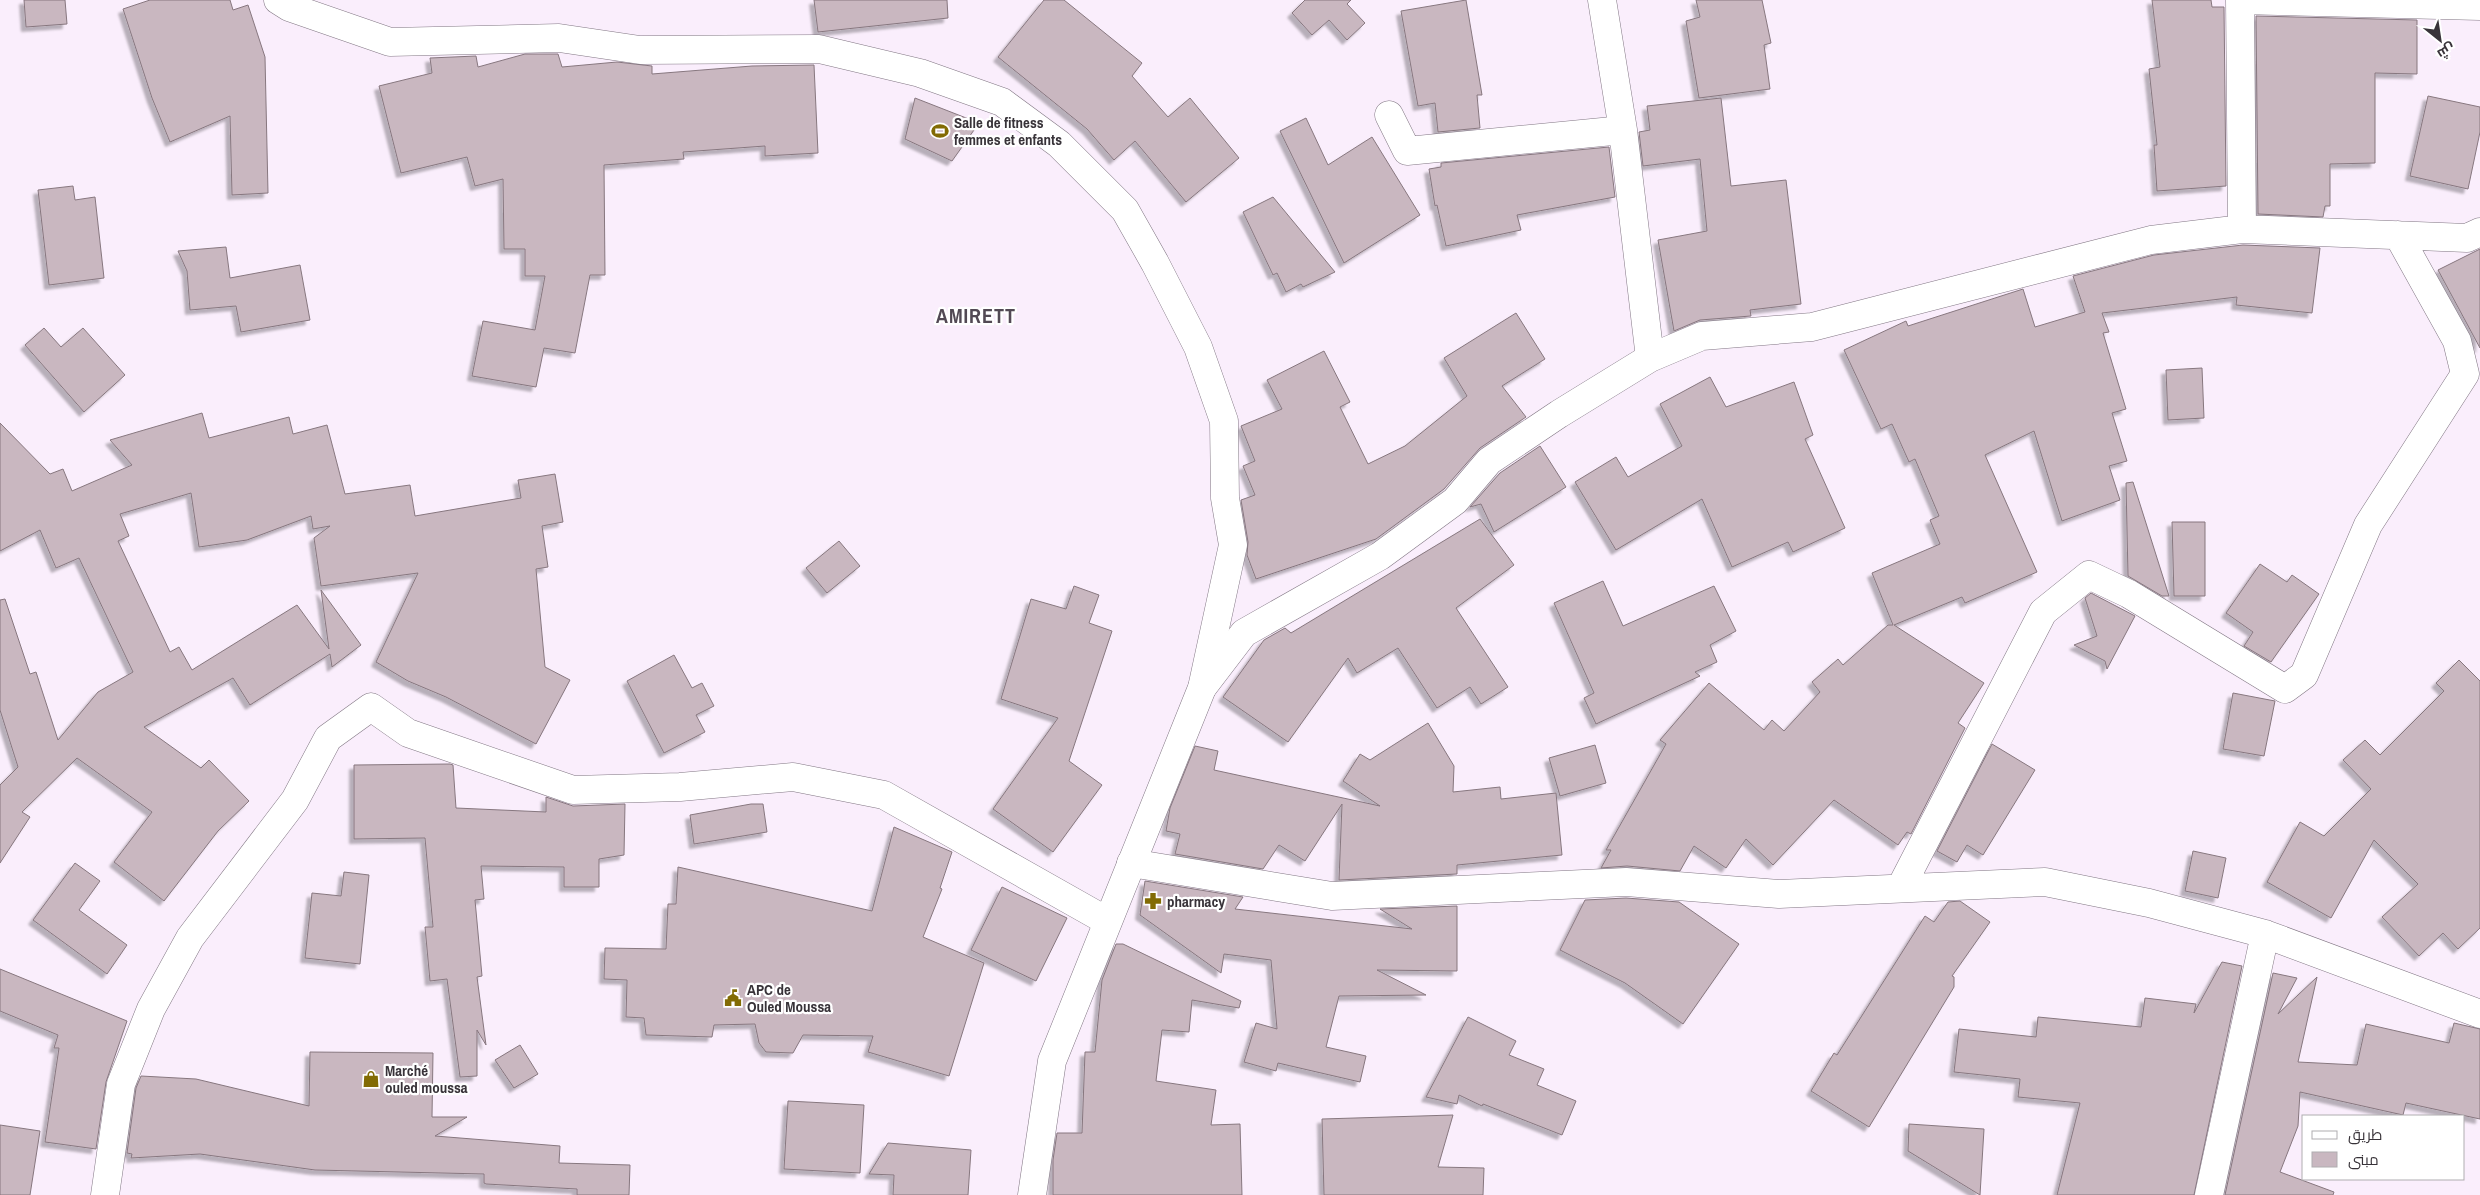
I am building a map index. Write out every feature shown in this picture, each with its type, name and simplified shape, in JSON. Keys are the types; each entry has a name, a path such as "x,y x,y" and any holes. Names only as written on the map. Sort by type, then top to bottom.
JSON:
{"street":[{"path":"278,0 289,7 390,42 559,38 640,50 819,49 920,73 1002,102 1059,144 1125,210 1155,263 1198,347 1224,420 1225,498 1233,545 1202,688 1052,1061 1032,1195"},
{"path":"1602,0 1623,130 1650,358"},
{"path":"2242,229 2240,0 2480,6"},
{"path":"1390,115 1407,151 1623,130"},
{"path":"1202,688 1244,633 1380,556 1454,501 1489,461 1559,414 1650,358 1702,336 1812,327 2151,240 2242,229 2467,238 2480,232"},
{"path":"1901,887 2043,612 2089,575 2129,594 2285,689 2304,675 2368,524 2465,374 2457,341 2398,235"},
{"path":"105,1195 121,1084 155,1001 190,938 295,800 328,738 371,707 408,733 574,790 680,787 793,777 884,795 1107,921"},
{"path":"1131,863 1332,896 1626,882 1779,894 2045,882 2149,903 2265,934 2480,1014"},
{"path":"2209,1195 2265,934"}],"building":[{"path":"24,0 65,0 67,24 26,27"},
{"path":"150,0 230,0 233,10 248,5 265,57 268,193 232,195 230,116 170,142 152,98 123,9"},
{"path":"814,0 947,0 948,18 818,32"},
{"path":"1044,0 1064,0 1142,63 1132,76 1168,117 1190,98 1239,158 1186,202 1135,141 1114,160 1087,129 998,57"},
{"path":"1305,0 1351,0 1347,4 1365,23 1347,40 1329,20 1312,35 1292,13"},
{"path":"1466,0 1482,95 1477,95 1480,128 1438,132 1435,103 1418,106 1401,11"},
{"path":"1696,0 1762,0 1771,43 1764,45 1770,89 1699,98 1686,21 1700,17"},
{"path":"2152,0 2211,0 2212,7 2224,7 2226,186 2157,191 2154,145 2157,145 2149,69 2160,67"},
{"path":"2256,16 2417,20 2417,74 2375,73 2375,163 2330,164 2330,206 2325,206 2323,217 2258,214"},
{"path":"525,54 558,54 562,67 617,62 652,66 652,74 752,66 814,65 818,153 765,156 765,146 683,152 684,159 604,165 605,275 590,275 575,353 544,348 536,387 472,376 483,321 535,330 545,276 525,276 525,249 504,249 503,179 475,186 467,157 401,173 379,86 432,73 430,58 476,56 478,67"},
{"path":"2428,96 2480,107 2480,132 2468,189 2410,176"},
{"name":"Salle de fitness femmes et enfants","path":"915,98 979,123 952,161 905,139"},
{"path":"1721,98 1731,186 1786,180 1801,304 1750,310 1751,316 1700,320 1674,331 1658,240 1707,231 1700,159 1643,166 1639,132 1650,130 1647,106"},
{"path":"1306,118 1328,165 1372,137 1420,215 1344,263 1280,131"},
{"path":"1609,147 1615,197 1517,215 1521,230 1446,246 1437,205 1435,206 1429,169 1441,167 1441,163"},
{"path":"73,186 75,200 95,197 104,278 49,285 38,190"},
{"path":"1273,197 1335,272 1303,287 1301,284 1286,292 1277,273 1273,275 1243,212"},
{"path":"2243,245 2320,248 2312,313 2236,305 2237,297 2102,313 2109,332 2103,333 2126,409 2112,413 2127,461 2109,466 2120,500 2062,521 2034,431 1985,455 2037,572 1965,603 1962,597 1894,625 1984,683 1958,723 1965,728 1911,834 1907,832 1898,845 1834,800 1773,865 1746,839 1726,868 1694,846 1680,871 1627,866 1601,868 1611,850 1606,850 1666,744 1660,740 1709,683 1764,730 1772,720 1784,731 1820,692 1812,682 1838,659 1843,665 1888,625 1893,625 1872,573 1940,544 1930,520 1939,516 1915,459 1909,462 1892,424 1881,429 1844,350 1906,321 1908,326 2023,289 2035,327 2085,312 2073,276 2154,255"},
{"path":"226,247 230,278 300,265 310,320 241,332 236,306 190,310 187,271 178,251"},
{"path":"2480,249 2480,348 2438,270"},
{"path":"1516,313 1545,359 1502,386 1526,417 1480,448 1444,489 1376,539 1256,579 1247,555 1248,542 1241,500 1255,495 1243,466 1255,461 1241,426 1282,409 1267,380 1324,351 1350,402 1340,407 1368,464 1405,446 1467,396 1444,358"},
{"path":"44,328 61,347 83,328 125,375 84,412 25,345"},
{"path":"2202,368 2204,418 2168,420 2166,370"},
{"path":"1710,377 1726,407 1794,382 1813,435 1805,439 1845,528 1793,552 1788,542 1732,567 1702,499 1616,550 1575,482 1616,457 1628,477 1682,446 1660,404"},
{"path":"202,413 209,438 289,417 293,434 327,425 345,494 410,485 415,516 521,498 518,480 555,474 563,522 542,526 548,567 536,569 545,667 570,680 536,744 446,697 408,681 376,662 418,573 321,586 314,538 330,526 313,529 311,516 247,540 199,547 191,493 120,514 129,536 118,541 170,652 179,647 192,670 297,605 329,649 321,590 361,645 332,667 330,654 250,705 233,678 144,727 201,768 209,760 249,801 218,831 164,901 114,862 152,812 77,758 22,812 30,817 0,863 0,785 18,767 0,710 0,600 5,599 30,674 36,672 58,740 98,692 133,672 79,558 56,568 40,530 0,551 0,423 50,474 63,469 72,491 132,465 110,440"},
{"path":"1540,446 1566,487 1494,532 1481,504 1470,507 1500,473"},
{"path":"2133,482 2169,596 2162,596 2128,576 2126,483"},
{"path":"1480,519 1514,565 1456,608 1508,687 1481,704 1470,687 1437,708 1398,648 1357,673 1348,658 1288,742 1223,697 1264,640 1285,628 1291,633"},
{"path":"2172,522 2205,522 2205,596 2174,596"},
{"path":"839,541 860,566 827,593 806,568"},
{"path":"2260,564 2287,582 2292,575 2319,594 2271,662 2244,646 2253,632 2226,613"},
{"path":"1603,581 1623,626 1714,586 1736,631 1710,645 1717,662 1695,672 1700,676 1596,724 1584,698 1594,693 1554,603"},
{"path":"1074,586 1099,595 1089,623 1112,631 1069,761 1102,785 1053,852 993,809 1058,718 1001,699 1031,599 1066,609"},
{"path":"2091,593 2135,616 2107,669 2105,661 2074,645 2097,636 2085,598"},
{"path":"674,655 692,688 702,683 714,706 696,715 705,732 664,753 627,681"},
{"path":"2459,660 2480,681 2480,928 2458,949 2443,933 2419,956 2382,917 2418,884 2374,840 2331,918 2267,882 2300,822 2324,836 2371,789 2343,760 2365,740 2380,755 2444,691 2436,683"},
{"path":"2233,693 2275,701 2264,756 2223,749"},
{"path":"1428,723 1454,766 1453,792 1500,787 1501,799 1556,793 1562,855 1457,865 1457,874 1339,880 1342,804 1305,861 1279,845 1263,869 1175,854 1180,834 1166,831 1170,808 1195,746 1218,751 1214,770 1380,806 1343,781 1360,754 1370,760"},
{"path":"1992,744 2035,770 1983,855 1967,845 1957,862 1937,851"},
{"path":"1595,745 1606,783 1560,796 1549,758"},
{"path":"354,765 453,765 456,808 546,812 546,797 573,806 625,804 624,855 599,859 599,887 564,887 564,867 481,866 484,899 475,900 482,976 477,977 486,1045 477,1030 477,1076 460,1077 447,979 430,981 425,927 433,927 425,838 354,839"},
{"path":"751,804 763,804 767,832 694,844 690,815"},
{"path":"894,827 952,852 940,888 942,889 923,937 984,963 949,1076 868,1052 873,1036 803,1035 793,1053 766,1052 759,1043 755,1024 714,1025 712,1037 646,1035 644,1018 626,1017 627,980 604,979 605,948 666,949 668,904 676,904 678,867 872,911"},
{"path":"2193,851 2226,858 2218,898 2185,891"},
{"path":"75,863 100,881 79,910 127,945 107,974 33,920"},
{"path":"344,872 369,875 360,964 305,958 312,893 341,896"},
{"path":"1145,881 1243,897 1235,909 1412,929 1380,909 1457,906 1457,971 1377,970 1426,995 1339,996 1326,1047 1366,1056 1360,1082 1278,1063 1276,1071 1244,1062 1256,1023 1277,1029 1271,960 1224,954 1221,973 1140,915"},
{"path":"1002,887 1067,918 1036,981 971,950"},
{"path":"1626,898 1679,902 1739,944 1683,1024 1625,983 1560,950 1585,900"},
{"path":"1960,901 1990,922 1952,976 1954,977 1954,987 1869,1127 1811,1091 1834,1053 1837,1055 1925,916 1934,922 1948,902"},
{"path":"1116,944 1123,944 1241,1001 1239,1008 1192,1000 1189,1032 1162,1030 1156,1081 1216,1090 1211,1125 1240,1124 1242,1195 1053,1195 1053,1160 1057,1133 1082,1133 1085,1052 1095,1052 1102,980"},
{"path":"2222,962 2242,966 2194,1195 2057,1195 2080,1103 2018,1097 2020,1079 1954,1072 1959,1029 2036,1037 2038,1017 2141,1027 2145,998 2196,1004 2194,1013"},
{"path":"0,969 127,1021 106,1082 96,1149 45,1142 59,1048 54,1048 58,1035 0,1011"},
{"path":"2273,973 2297,978 2278,1014 2317,977 2298,1062 2357,1065 2366,1024 2449,1043 2454,1023 2480,1029 2480,1119 2406,1103 2403,1115 2300,1092 2298,1126 2280,1172 2334,1192 2333,1195 2225,1195"},
{"path":"1468,1017 1516,1041 1509,1055 1544,1069 1537,1085 1576,1101 1562,1135 1483,1104 1482,1106 1459,1095 1457,1104 1426,1097"},
{"path":"520,1045 538,1074 514,1088 495,1060"},
{"path":"310,1052 433,1053 432,1117 467,1117 435,1136 560,1146 559,1163 630,1165 629,1195 577,1195 577,1189 486,1184 484,1183 484,1174 315,1170 200,1154 131,1158 132,1154 127,1153 136,1088 141,1076 196,1079 309,1106"},
{"path":"788,1101 864,1105 860,1173 784,1169"},
{"path":"1453,1115 1438,1167 1484,1168 1483,1195 1324,1195 1322,1119"},
{"path":"1909,1124 1984,1129 1980,1195 1908,1151"},
{"path":"0,1125 40,1131 30,1195 0,1195"},
{"path":"888,1143 971,1150 968,1195 893,1195 894,1175 869,1174"}],"place":[{"name":"Salle de fitness femmes et enfants","path":"940,131"},
{"name":"pharmacy","path":"1153,901"},
{"name":"APC de Ouled Moussa","path":"733,998"},
{"name":"Marché ouled moussa","path":"371,1079"}],"district":[{"name":"AMIRETT","path":"976,315"}]}
